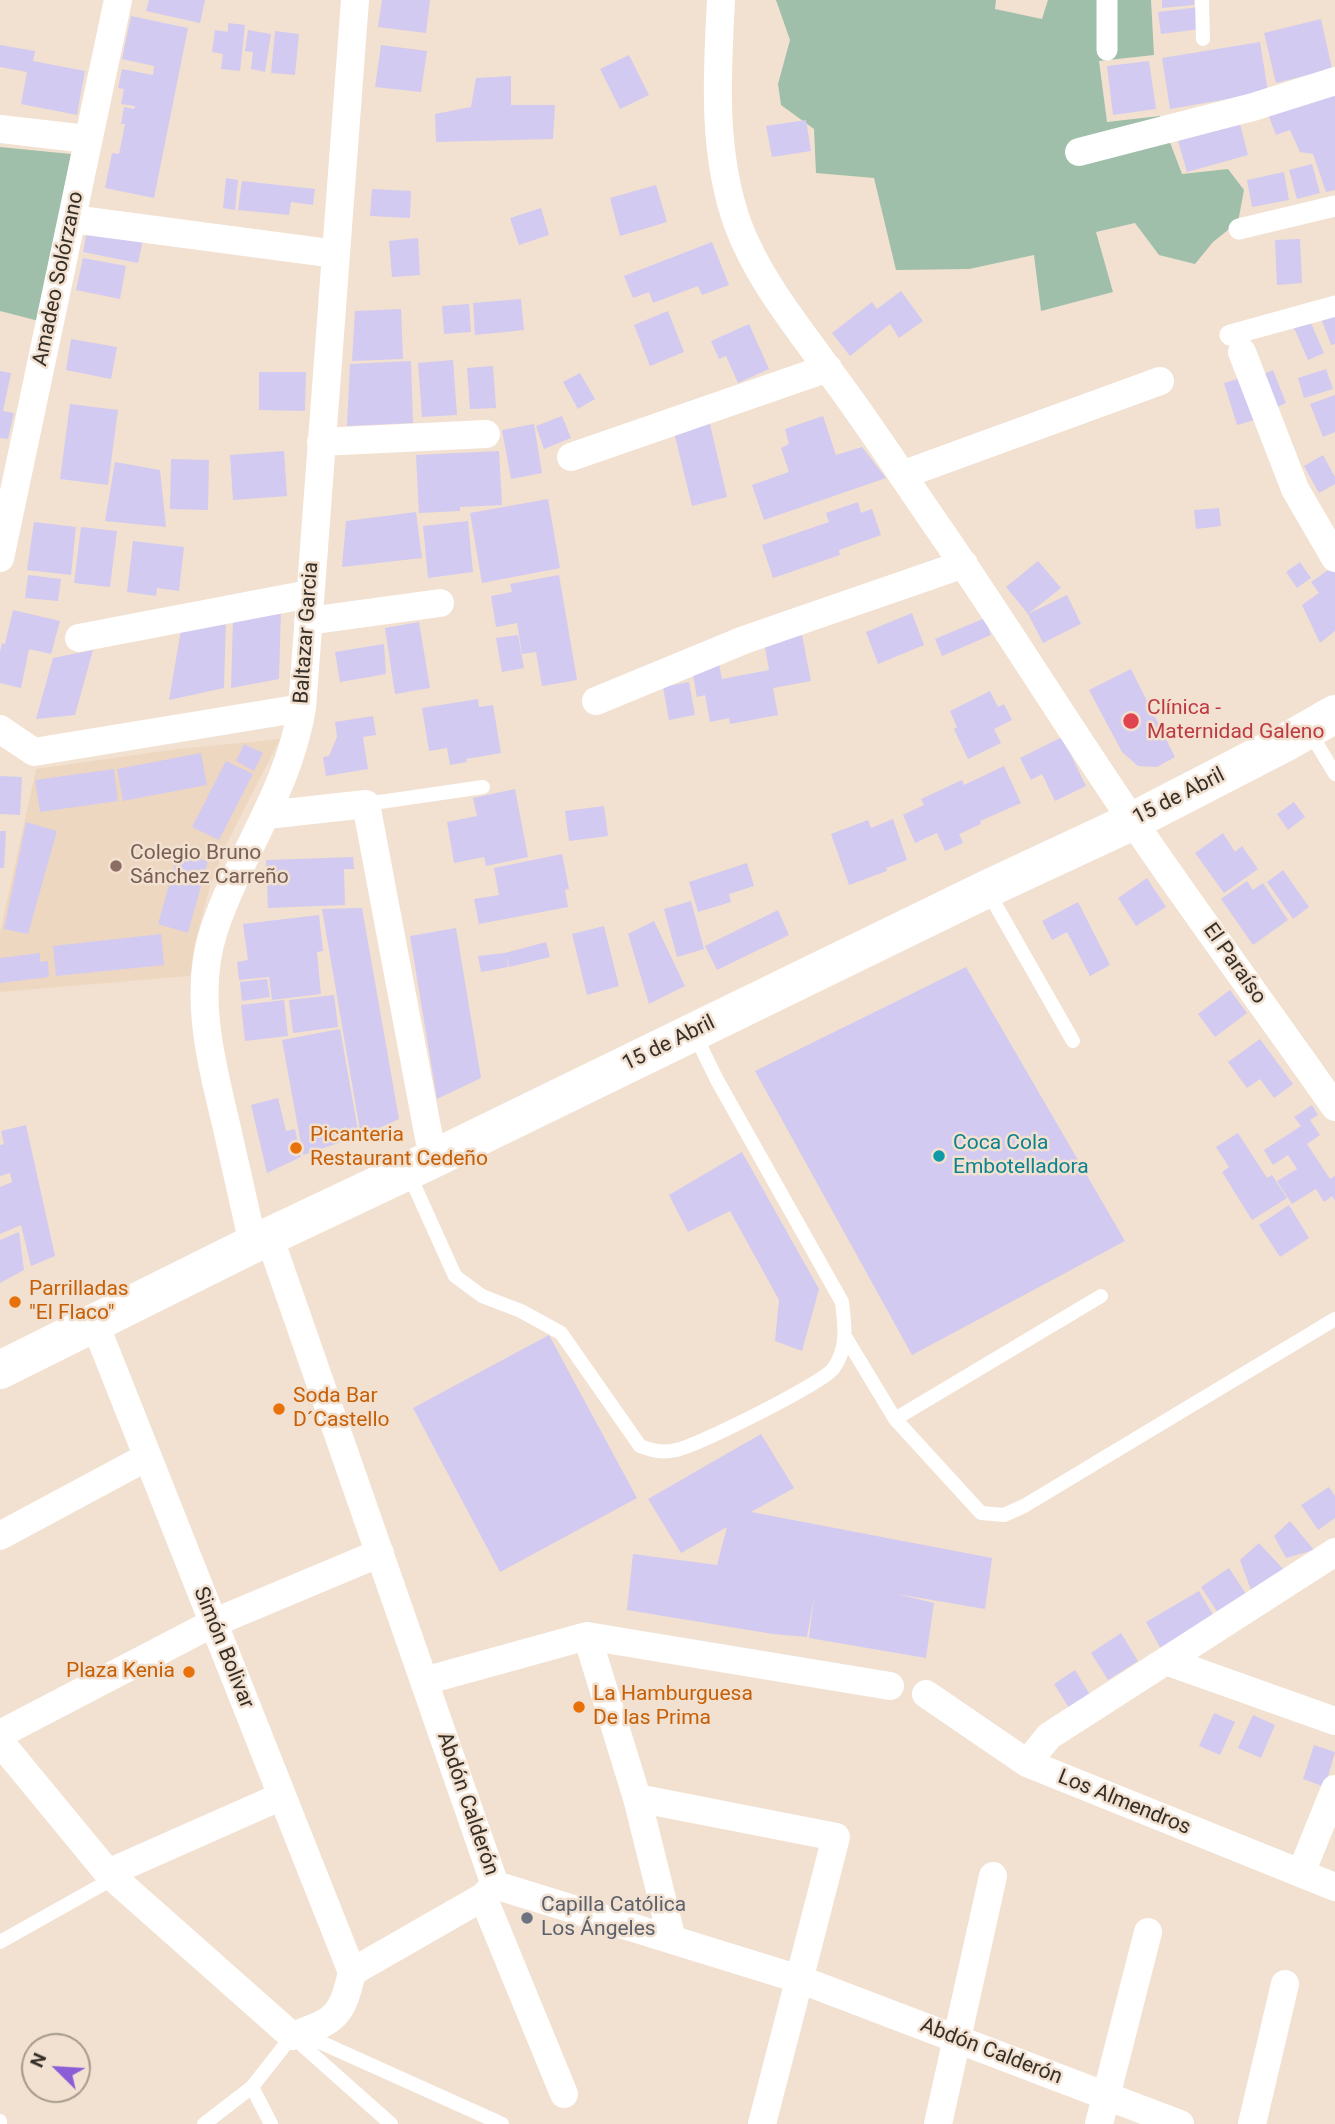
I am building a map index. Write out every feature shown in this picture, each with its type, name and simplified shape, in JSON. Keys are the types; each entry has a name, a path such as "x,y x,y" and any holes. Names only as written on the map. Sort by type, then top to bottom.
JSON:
{"main road":[{"name":"15 de Abril","path":"2,1364 95,1324 261,1240 1133,821 1322,722"}],"street":[{"name":"Amadeo Solórzano","path":"0,558 118,0"},
{"name":"Baltazar Garcia","path":"261,1240 212,1066 206,1019 205,976 213,933 224,902 267,815 297,739 302,708 355,0"},
{"name":"El Paraíso","path":"721,0 718,112 728,192 739,226 757,265 790,318 828,368 964,564 1133,821 1335,1107"},
{"path":"1107,0 1107,50"},
{"path":"1079,152 1253,107 1335,81"},
{"path":"0,129 88,139"},
{"path":"1239,229 1335,206"},
{"path":"72,219 336,254"},
{"path":"1335,306 1236,344 1295,489 1335,558"},
{"path":"571,457 828,368"},
{"path":"902,475 1160,381"},
{"path":"321,442 486,434"},
{"path":"596,701 744,640 964,564"},
{"path":"79,638 309,607 440,603"},
{"path":"0,729 34,752 302,708"},
{"path":"267,815 366,804 420,1165"},
{"name":"Abdón Calderón","path":"261,1240 380,1553 424,1681 489,1891 672,1939 799,1979 1180,2124"},
{"name":"Simón Bolivar","path":"95,1324 352,1972"},
{"path":"0,1536 148,1457"},
{"path":"1027,1763 1049,1737 1335,1552"},
{"path":"0,1734 213,1623 380,1553"},
{"path":"587,1636 637,1798 672,1939"},
{"path":"424,1681 587,1636 890,1686"},
{"path":"1166,1661 1335,1721"},
{"name":"Los Almendros","path":"926,1694 1027,1763 1335,1887"},
{"path":"0,1742 111,1875 296,2035 320,2027 333,2018 343,2006 352,1972 489,1891 564,2094"},
{"path":"1301,1873 1335,1789"},
{"path":"111,1875 282,1796"},
{"path":"637,1798 836,1837 762,2124"},
{"path":"938,2124 993,1876"},
{"path":"1099,2124 1148,1932"},
{"path":"1252,2124 1286,1984"}],"lane":[{"path":"1202,0 1203,39"},
{"path":"1322,722 1335,774"},
{"path":"366,804 483,787"},
{"path":"987,889 1073,1041"},
{"path":"693,1032 842,1303 846,1338 895,1419 981,1513 1004,1515 1024,1506 1335,1318"},
{"path":"420,1165 455,1276 482,1296 521,1311 561,1333 640,1446 659,1453 680,1450 781,1403 832,1370 846,1338"},
{"path":"895,1419 1101,1296"},
{"path":"0,1942 111,1875"},
{"path":"204,2124 252,2087 296,2035"},
{"path":"296,2035 391,2124"},
{"path":"296,2035 502,2124"},
{"path":"252,2087 271,2124"}],"shaded area":[{"name":"Colegio Bruno Sánchez Carreño","path":"280,739 227,843 209,890 195,943 190,976 0,992 0,933 36,769 178,749"}],"green space":[{"path":"776,0 996,0 995,9 1042,19 1048,0 1151,0 1154,55 1099,61 1107,122 1160,116 1182,174 1228,169 1244,190 1238,222 1213,242 1195,264 1159,255 1135,223 1096,232 1113,292 1041,311 1034,255 969,269 896,270 874,178 816,173 814,129 781,105 778,84 790,40"},
{"path":"0,147 71,154 39,321 0,311"}],"building":[{"path":"149,0 205,0 200,23 146,11"},
{"path":"382,0 430,0 426,33 378,27"},
{"path":"1162,0 1194,0 1194,5 1162,8"},
{"path":"1199,7 1201,29 1161,34 1158,12"},
{"path":"131,16 188,28 154,198 105,188 112,153 119,154 125,124 121,124 124,107 134,109 135,106 121,104 124,89 118,88 122,69 153,75 154,66 122,59"},
{"path":"1321,19 1332,69 1276,83 1264,33"},
{"path":"228,23 245,25 240,71 221,69 223,54 212,52 215,30 228,32"},
{"path":"248,30 271,34 265,72 251,69 253,52 245,51"},
{"path":"275,31 299,34 295,75 271,73"},
{"path":"1260,42 1268,92 1170,109 1162,58"},
{"path":"0,45 35,51 33,61 85,71 77,115 21,104 27,72 0,67"},
{"path":"381,45 427,51 421,92 375,87"},
{"path":"629,55 649,95 620,109 600,69"},
{"path":"1149,61 1156,109 1113,115 1107,66"},
{"path":"511,76 511,105 555,105 553,139 436,142 435,114 471,107 476,78"},
{"path":"1335,91 1335,190 1326,192 1313,154 1300,152 1290,130 1276,135 1266,109"},
{"path":"806,120 811,151 772,157 766,126"},
{"path":"1240,124 1248,155 1187,172 1178,141"},
{"path":"1312,164 1320,193 1297,199 1289,170"},
{"path":"1284,172 1289,200 1252,207 1247,180"},
{"path":"226,178 238,180 235,210 223,208"},
{"path":"242,181 315,189 313,205 291,202 289,215 238,210"},
{"path":"656,185 667,222 620,236 610,198"},
{"path":"372,189 411,191 410,218 370,216"},
{"path":"541,208 549,235 519,245 510,218"},
{"path":"89,221 147,221 138,263 83,252"},
{"path":"418,238 420,275 392,277 389,241"},
{"path":"1300,239 1302,283 1277,285 1275,240"},
{"path":"712,242 729,285 702,295 698,286 653,303 649,292 633,298 624,276"},
{"path":"83,258 126,266 120,299 76,290"},
{"path":"901,291 923,321 899,338 890,324 850,356 832,333 872,302 877,309"},
{"path":"521,299 524,330 475,335 473,303"},
{"path":"469,304 471,332 444,334 442,306"},
{"path":"401,309 403,359 352,361 355,311"},
{"path":"668,311 684,352 650,366 634,325"},
{"path":"1335,312 1335,344 1331,345 1321,318"},
{"path":"1310,321 1324,353 1308,360 1294,328"},
{"path":"749,324 769,369 738,383 726,356 719,359 711,341"},
{"path":"71,339 117,347 111,379 66,370"},
{"path":"453,360 457,415 422,417 418,363"},
{"path":"411,361 413,423 347,426 350,364"},
{"path":"493,366 496,408 470,409 467,368"},
{"path":"1326,369 1333,389 1304,398 1298,378"},
{"path":"1273,370 1286,403 1275,408 1262,375"},
{"path":"0,371 11,373 3,411 14,413 8,439 0,438"},
{"path":"259,372 306,372 305,411 259,410"},
{"path":"580,373 595,399 578,409 563,382"},
{"path":"1248,376 1261,418 1237,425 1224,383"},
{"path":"1335,395 1335,432 1323,437 1310,404"},
{"path":"70,404 118,410 108,485 60,479"},
{"path":"562,416 571,438 544,449 536,426"},
{"path":"823,416 836,455 862,447 886,478 764,520 752,485 789,472 781,448 789,444 785,429"},
{"path":"709,420 727,497 692,506 673,428"},
{"path":"534,424 542,473 511,479 502,430"},
{"path":"284,451 287,496 233,500 230,455"},
{"path":"499,451 502,505 419,513 416,455"},
{"path":"1323,455 1335,477 1335,484 1319,493 1304,466"},
{"path":"171,459 209,460 208,510 170,509"},
{"path":"115,462 160,470 166,527 105,521"},
{"path":"548,499 560,568 482,583 470,513"},
{"path":"858,502 861,513 872,509 881,535 839,550 840,555 773,578 762,545 829,522 826,513"},
{"path":"1219,508 1221,526 1196,529 1194,510"},
{"path":"416,512 422,558 342,567 346,521"},
{"path":"468,521 473,572 428,578 423,526"},
{"path":"34,522 76,527 71,575 27,570"},
{"path":"81,527 117,531 110,587 74,583"},
{"path":"133,541 184,547 179,591 157,588 156,596 127,592"},
{"path":"1038,561 1061,588 1028,614 1006,587"},
{"path":"1300,562 1311,578 1297,588 1286,572"},
{"path":"1331,568 1335,573 1335,631 1320,643 1302,605 1319,593 1311,582"},
{"path":"28,575 61,579 58,601 25,598"},
{"path":"559,575 577,680 542,686 536,652 522,654 517,623 496,627 491,596 512,592 510,584"},
{"path":"1067,595 1081,624 1043,643 1028,614"},
{"path":"281,608 279,679 231,688 233,618"},
{"path":"13,610 60,621 51,654 29,649 21,688 0,683 0,652 2,643 5,644"},
{"path":"912,613 924,645 878,664 866,632"},
{"path":"226,618 224,688 169,700 182,624"},
{"path":"985,618 991,635 942,656 935,639"},
{"path":"419,622 430,688 395,694 385,628"},
{"path":"518,635 524,668 502,672 496,638"},
{"path":"802,635 811,681 773,688 778,715 730,724 729,718 710,722 705,695 697,697 692,670 719,664 722,679 769,670 764,642"},
{"path":"384,644 386,674 340,682 335,652"},
{"path":"93,650 75,715 36,719 53,658"},
{"name":"Clínica - Maternidad Galeno","path":"1131,669 1175,757 1157,767 1138,766 1122,752 1089,690"},
{"path":"689,682 695,715 669,720 663,687"},
{"path":"990,691 998,707 1004,704 1012,720 994,729 1001,743 968,759 954,729 957,727 950,711"},
{"path":"478,699 479,707 493,705 501,753 466,759 467,762 450,765 447,748 429,751 422,708"},
{"path":"373,716 376,735 363,737 368,769 326,776 323,757 329,756 337,737 335,722"},
{"path":"1062,737 1086,786 1055,801 1042,774 1031,780 1020,758"},
{"path":"244,744 263,753 254,771 236,761"},
{"path":"201,753 207,785 123,801 117,769"},
{"path":"226,761 253,774 219,840 192,827"},
{"path":"1004,766 1021,803 980,821 981,824 959,834 963,843 945,851 937,833 915,843 903,815 924,805 921,799 962,780 964,785"},
{"path":"114,769 118,801 40,812 35,780"},
{"path":"0,776 22,777 20,815 0,814"},
{"path":"515,789 528,857 486,866 484,857 454,863 447,822 477,816 473,798"},
{"path":"1294,802 1305,817 1288,830 1277,814"},
{"path":"604,806 608,836 569,841 565,811"},
{"path":"893,819 907,860 886,868 887,871 849,885 831,834 868,820 871,828"},
{"path":"26,822 57,831 28,934 4,929"},
{"path":"0,831 6,831 4,868 0,868"},
{"path":"1223,833 1235,852 1242,846 1258,869 1224,893 1195,853"},
{"path":"178,853 208,861 188,933 158,924"},
{"path":"562,854 569,889 565,890 568,907 479,924 474,899 499,895 494,868"},
{"path":"353,857 354,869 344,869 345,905 268,908 266,860"},
{"path":"747,863 754,886 729,894 731,902 698,912 689,882"},
{"path":"1283,870 1309,907 1293,919 1267,882"},
{"path":"1147,878 1166,907 1136,926 1118,898"},
{"path":"1247,881 1253,890 1263,883 1288,920 1253,945 1221,899"},
{"path":"691,901 704,949 677,957 664,909"},
{"path":"1078,902 1110,965 1090,976 1067,932 1052,940 1042,921"},
{"path":"362,908 399,1119 361,1136 322,909"},
{"path":"778,910 789,935 717,970 705,946"},
{"path":"319,915 323,951 317,952 321,994 272,1000 269,977 239,980 237,962 248,960 243,924"},
{"path":"654,921 685,986 649,1004 628,934"},
{"path":"604,926 619,986 587,995 572,934"},
{"path":"456,928 481,1078 437,1099 410,936"},
{"path":"161,934 164,965 56,976 53,946"},
{"path":"546,942 550,957 509,967 506,955 508,967 481,972 478,956 505,953"},
{"path":"40,953 40,962 48,961 49,977 0,983 0,958"},
{"name":"Coca Cola Embotelladora","path":"966,967 1125,1241 912,1355 755,1071"},
{"path":"267,979 270,997 242,1001 240,982"},
{"path":"1230,990 1247,1013 1215,1037 1198,1014"},
{"path":"334,995 338,1027 293,1033 289,1000"},
{"path":"284,1000 288,1036 245,1041 241,1005"},
{"path":"340,1029 359,1136 303,1155 282,1040"},
{"path":"1260,1039 1293,1084 1274,1098 1260,1079 1247,1088 1228,1062"},
{"path":"278,1098 286,1131 295,1129 301,1157 267,1173 251,1105"},
{"path":"1312,1105 1318,1115 1310,1120 1320,1135 1307,1144 1330,1179 1335,1176 1335,1201 1332,1196 1324,1202 1316,1189 1292,1204 1277,1181 1297,1169 1288,1155 1273,1165 1264,1150 1301,1126 1294,1117"},
{"path":"26,1125 55,1256 31,1266 21,1225 0,1234 0,1187 12,1182 10,1173 0,1176 0,1145 4,1144 1,1131"},
{"path":"1238,1133 1267,1178 1272,1175 1287,1198 1252,1220 1222,1172 1229,1167 1216,1147"},
{"path":"742,1152 819,1289 802,1351 775,1341 779,1300 730,1211 688,1232 669,1195"},
{"path":"1289,1205 1309,1238 1280,1257 1259,1225"},
{"path":"19,1232 24,1270 0,1283 0,1240"},
{"path":"549,1335 637,1498 500,1572 413,1408"},
{"path":"761,1434 794,1488 751,1512 992,1558 985,1609 897,1594 934,1603 926,1658 809,1638 814,1597 807,1637 627,1610 633,1554 717,1565 727,1527 681,1553 648,1499"},
{"path":"1329,1487 1335,1496 1335,1518 1318,1530 1301,1505"},
{"path":"1290,1521 1314,1550 1286,1558 1274,1536"},
{"path":"1259,1543 1284,1570 1253,1596 1240,1560"},
{"path":"1229,1568 1248,1597 1220,1616 1201,1587"},
{"path":"1199,1591 1215,1618 1161,1649 1146,1622"},
{"path":"1121,1633 1138,1661 1108,1680 1091,1653"},
{"path":"1075,1670 1092,1698 1071,1711 1054,1684"},
{"path":"1214,1713 1235,1722 1220,1755 1199,1746"},
{"path":"1253,1715 1275,1725 1261,1758 1238,1748"},
{"path":"1314,1745 1335,1752 1325,1787 1303,1779"}],"place":[{"name":"Clínica - Maternidad Galeno","path":"1131,721"},
{"name":"Colegio Bruno Sánchez Carreño","path":"116,866"},
{"name":"Picanteria Restaurant Cedeño","path":"296,1148"},
{"name":"Coca Cola Embotelladora","path":"939,1156"},
{"name":"Parrilladas \"El Flaco\"","path":"15,1302"},
{"name":"Soda Bar D´Castello","path":"279,1409"},
{"name":"Plaza Kenia","path":"189,1672"},
{"name":"La Hamburguesa De las Prima","path":"579,1707"},
{"name":"Capilla Católica Los Ángeles","path":"527,1918"}]}
